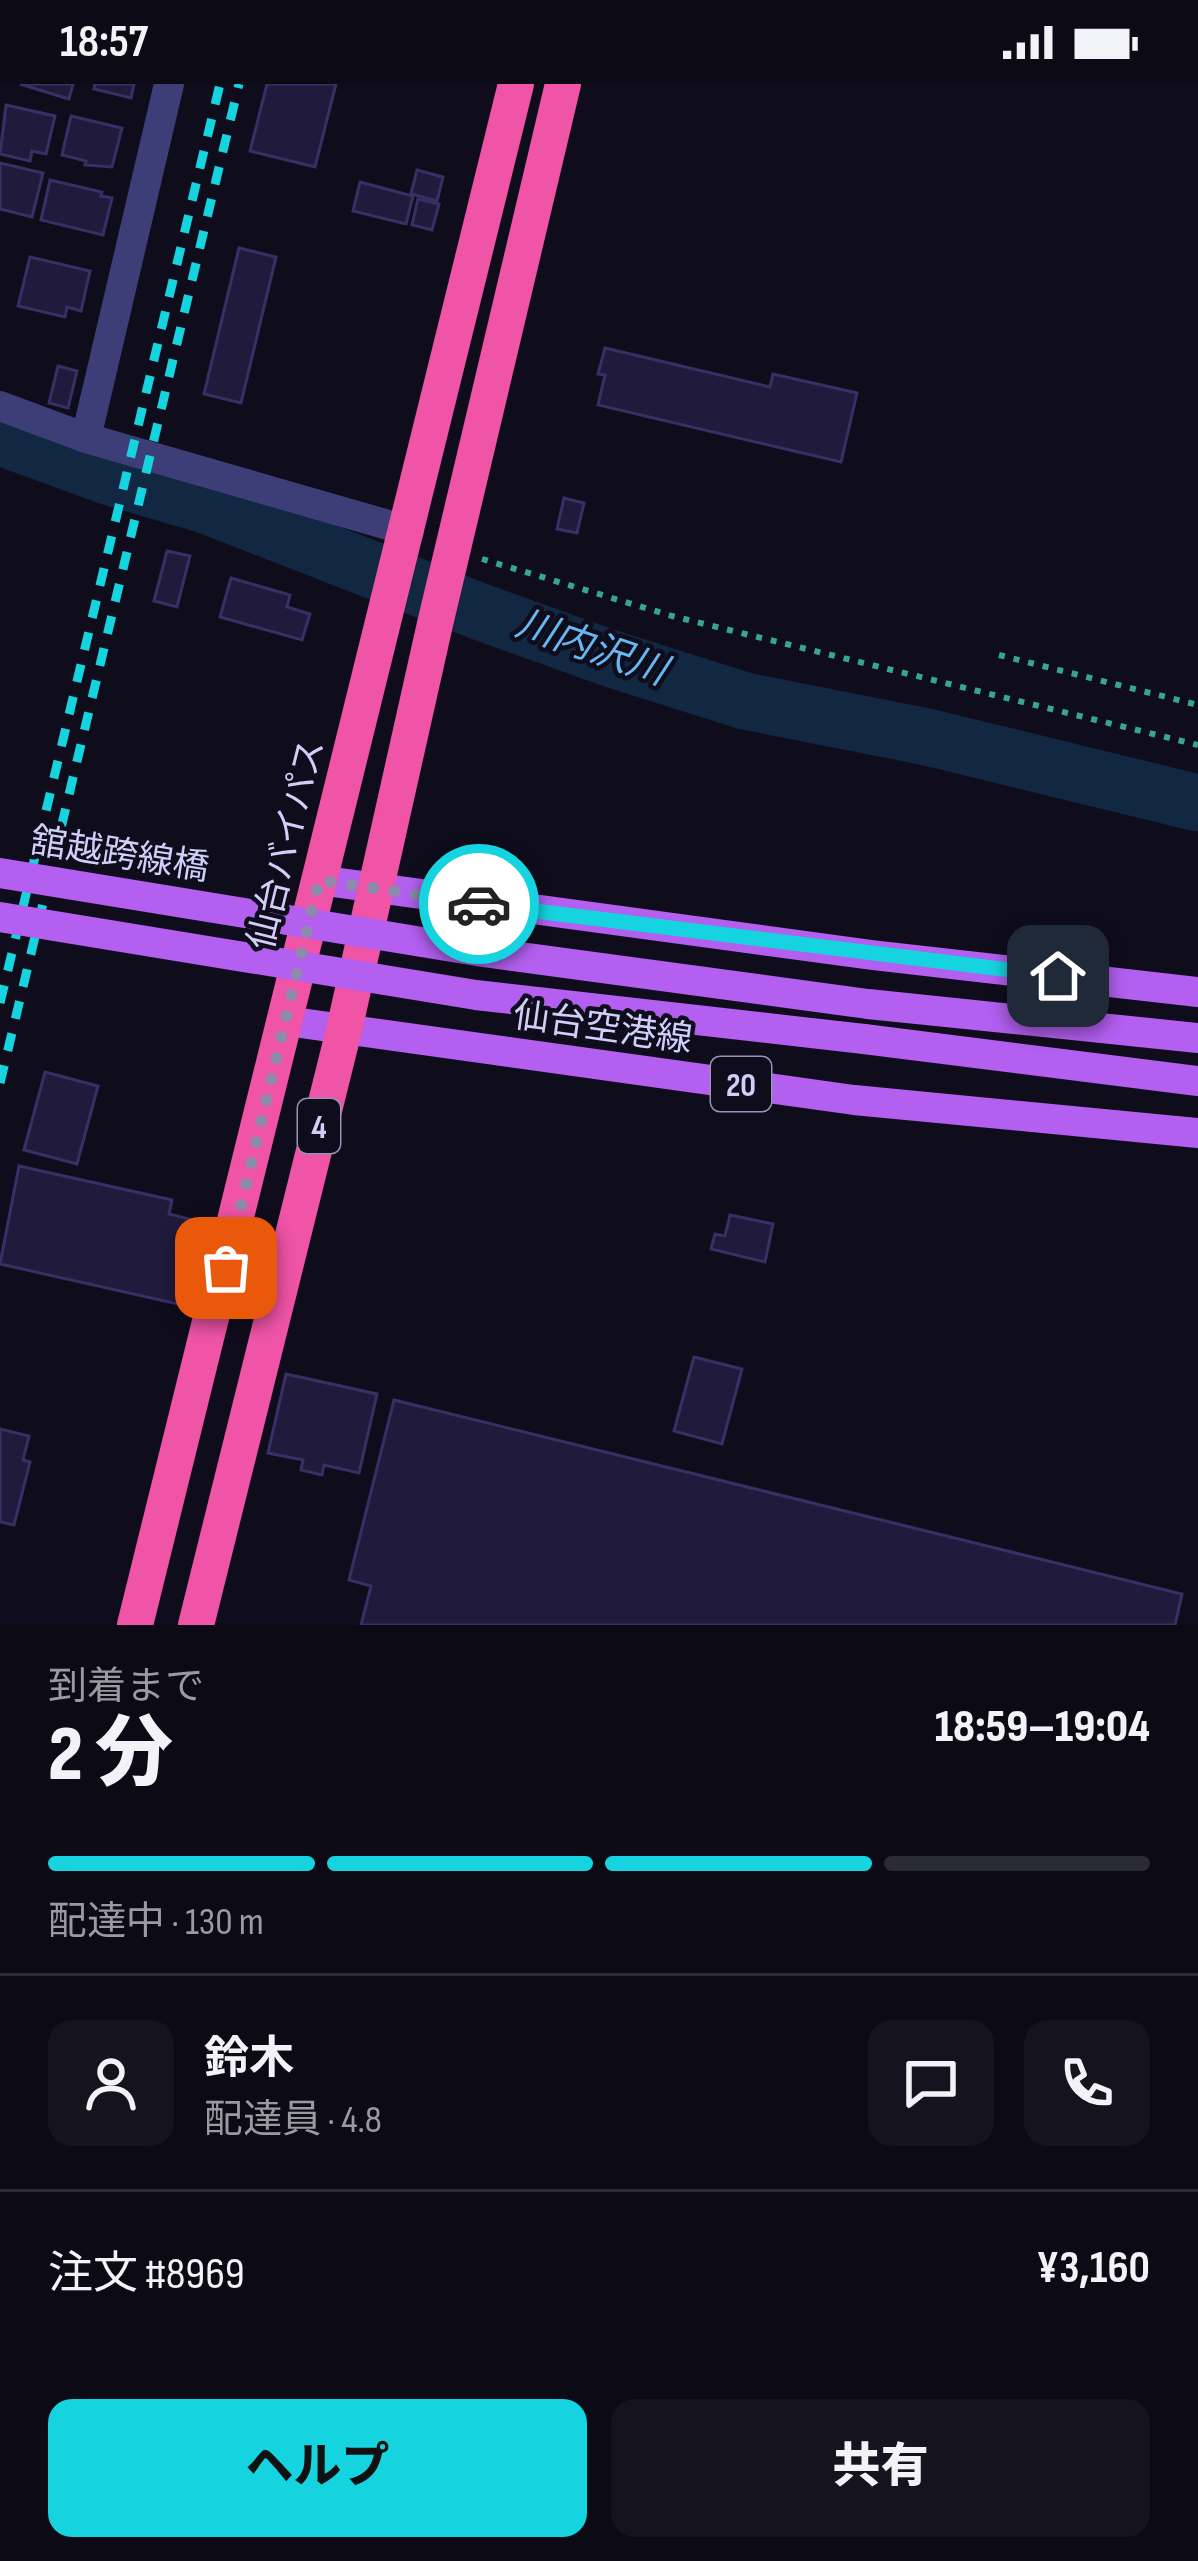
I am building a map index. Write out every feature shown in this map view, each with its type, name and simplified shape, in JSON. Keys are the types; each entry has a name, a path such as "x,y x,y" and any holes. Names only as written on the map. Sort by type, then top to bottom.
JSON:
{"highway":[{"name":"仙台バイパス","path":"135,1625 516,84"},
{"name":"4","path":"196,1625 344,1030 435,624 463,564 563,84"}],"main road":[{"name":"舘越跨線橋","path":"0,873 483,952 868,1004 1198,1038"},
{"path":"319,880 849,952 1198,992"},
{"path":"0,917 476,995 1198,1081"},
{"name":"仙台空港線","path":"286,1021 854,1100 1198,1132"}],"street":[{"path":"86,438 169,84"},
{"path":"0,406 405,543"}],"path":[{"path":"463,564 1198,746"},
{"path":"999,656 1198,705"}],"building":[{"path":"20,84 73,84 69,99"},
{"path":"95,84 134,84 131,98 94,89"},
{"path":"267,84 336,84 315,167 250,151"},
{"path":"6,105 55,116 46,154 32,151 30,161 0,154"},
{"path":"71,116 122,128 112,167 85,165 86,161 62,155"},
{"path":"0,163 43,173 32,217 0,209"},
{"path":"417,170 443,177 437,201 411,194"},
{"path":"50,180 112,198 103,235 41,220"},
{"path":"360,182 413,196 406,224 353,211"},
{"path":"418,199 439,204 432,230 412,225"},
{"path":"239,248 276,257 241,403 204,394"},
{"path":"30,257 90,271 81,311 67,307 65,317 18,306"},
{"path":"605,348 770,387 773,374 857,393 841,462 598,405 605,375 598,374"},
{"path":"58,366 77,371 68,408 49,403"},
{"path":"564,498 584,503 577,533 557,529"},
{"path":"167,551 190,556 177,607 154,601"},
{"path":"231,578 290,595 287,607 310,614 302,640 220,617"},
{"path":"45,1072 98,1086 77,1164 24,1150"},
{"path":"19,1166 172,1200 169,1214 197,1221 178,1304 0,1264"},
{"path":"730,1215 773,1224 765,1262 711,1249 715,1234 725,1236"},
{"path":"694,1357 742,1369 722,1444 674,1431"},
{"path":"286,1374 377,1394 359,1473 324,1465 322,1475 301,1470 303,1460 268,1453"},
{"path":"394,1400 1182,1594 1175,1625 361,1625 371,1586 349,1580"},
{"path":"0,1429 29,1436 23,1460 30,1462 14,1525 0,1522"}],"waterway":[{"name":"川内沢川","path":"0,437 205,505 612,659 745,701 927,737 1198,803"}],"railway":[{"path":"0,1003 220,84"},
{"path":"0,1083 239,84"}],"way so far":[{"path":"226,1268 319,880 479,904"}],"route":[{"path":"479,904 1058,976"}]}
